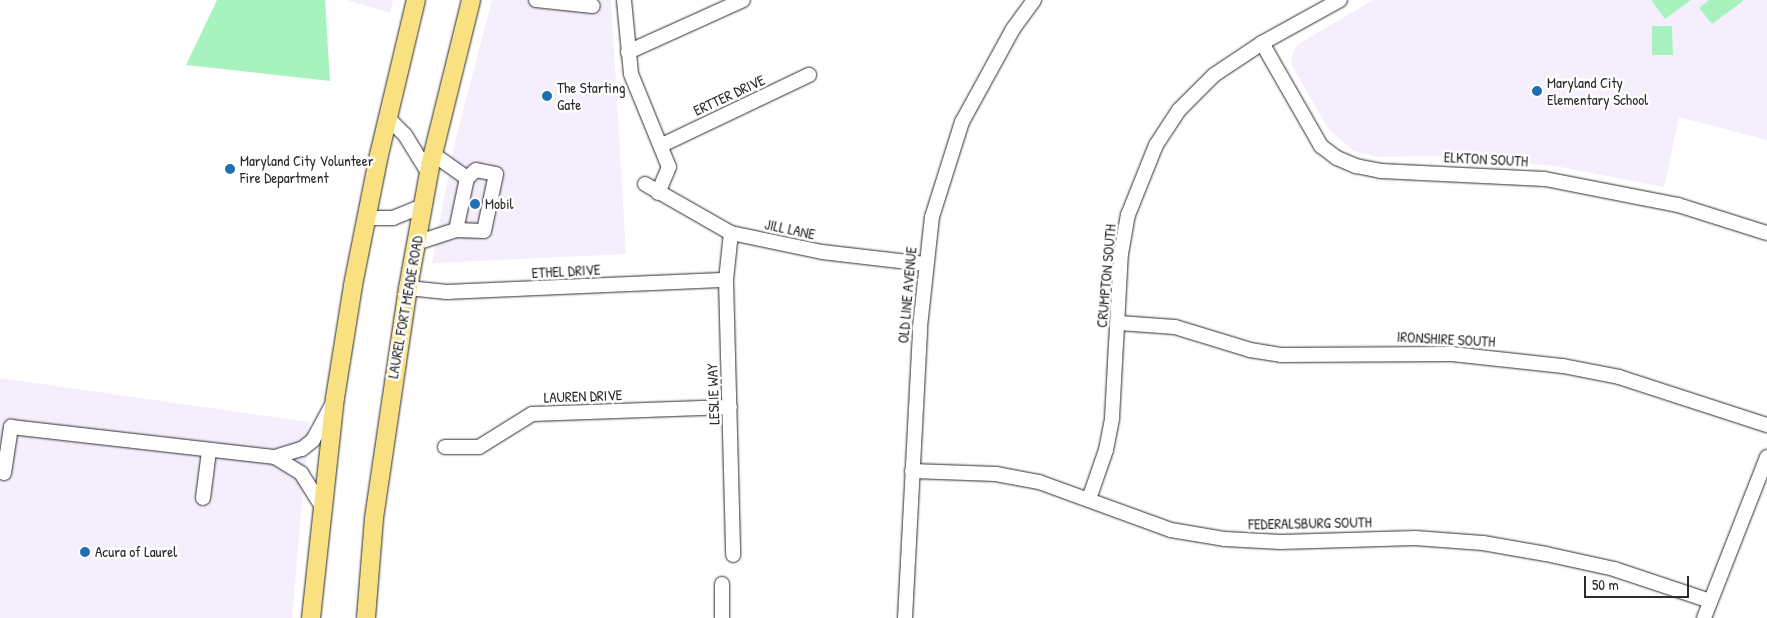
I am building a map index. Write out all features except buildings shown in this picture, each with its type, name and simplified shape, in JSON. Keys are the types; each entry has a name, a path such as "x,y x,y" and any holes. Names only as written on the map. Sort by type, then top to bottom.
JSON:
{"main road":[{"path":"312,618 322,506 335,398 366,218 387,117 416,0"},
{"name":"LAUREL FORT MEADE ROAD","path":"366,618 374,518 408,288 433,154 471,0"}],"street":[{"path":"536,0 593,6"},
{"path":"624,0 631,74 662,145 669,167 658,193"},
{"path":"628,52 743,0"},
{"name":"OLD LINE AVENUE","path":"905,618 925,264 932,217 962,122 1013,29 1034,0"},
{"name":"CRUMPTON SOUTH","path":"1090,499 1106,450 1112,418 1119,323 1121,254 1128,215 1156,145 1179,110 1214,75 1262,43 1340,0"},
{"name":"ELKTON SOUTH","path":"1262,43 1322,146 1337,158 1356,166 1380,171 1545,179 1678,205 1767,233"},
{"name":"ERTTER DRIVE","path":"662,145 809,75"},
{"path":"387,117 405,135 429,174"},
{"path":"433,154 467,178"},
{"path":"416,243 456,230 484,232 496,174 476,170 467,178 456,230"},
{"name":"JILL LANE","path":"644,184 732,232 822,252 925,264"},
{"path":"366,218 393,218 423,206"},
{"name":"LESLIE WAY","path":"732,232 726,280 733,555"},
{"name":"ETHEL DRIVE","path":"408,288 447,292 726,280"},
{"name":"IRONSHIRE SOUTH","path":"1119,323 1175,328 1250,350 1281,355 1452,354 1563,366 1628,380 1767,425"},
{"path":"4,473 5,427 275,457 302,449 313,440 335,398"},
{"name":"LAUREN DRIVE","path":"445,447 479,446 532,414 730,407"},
{"path":"203,498 208,451"},
{"path":"275,457 301,474 322,506"},
{"path":"1704,618 1767,458"},
{"name":"FEDERALSBURG SOUTH","path":"912,470 996,474 1039,482 1172,530 1226,539 1281,542 1415,538 1483,544 1546,554 1614,569 1710,601"},
{"path":"722,584 722,618"}],"shaded area":[{"path":"347,0 393,0 390,13"},
{"path":"492,0 611,0 626,254 432,263 454,146"},
{"name":"Maryland City Elementary School","path":"1373,0 1767,0 1767,140 1679,117 1664,187 1555,166 1432,156 1378,157 1354,151 1329,130 1292,66 1291,57 1297,45"},
{"path":"0,378 309,422 292,618 0,618"}],"green space":[{"path":"217,0 325,0 330,81 186,65"},
{"path":"1651,0 1691,0 1665,19"},
{"path":"1709,0 1743,1 1712,24 1699,8"},
{"path":"1652,26 1672,26 1673,55 1652,55"}],"place":[{"name":"Maryland City Elementary School","path":"1537,91"},
{"name":"The Starting Gate","path":"547,96"},
{"name":"Maryland City Volunteer Fire Department","path":"230,169"},
{"name":"Mobil","path":"475,204"},
{"name":"Acura of Laurel","path":"85,552"}]}
